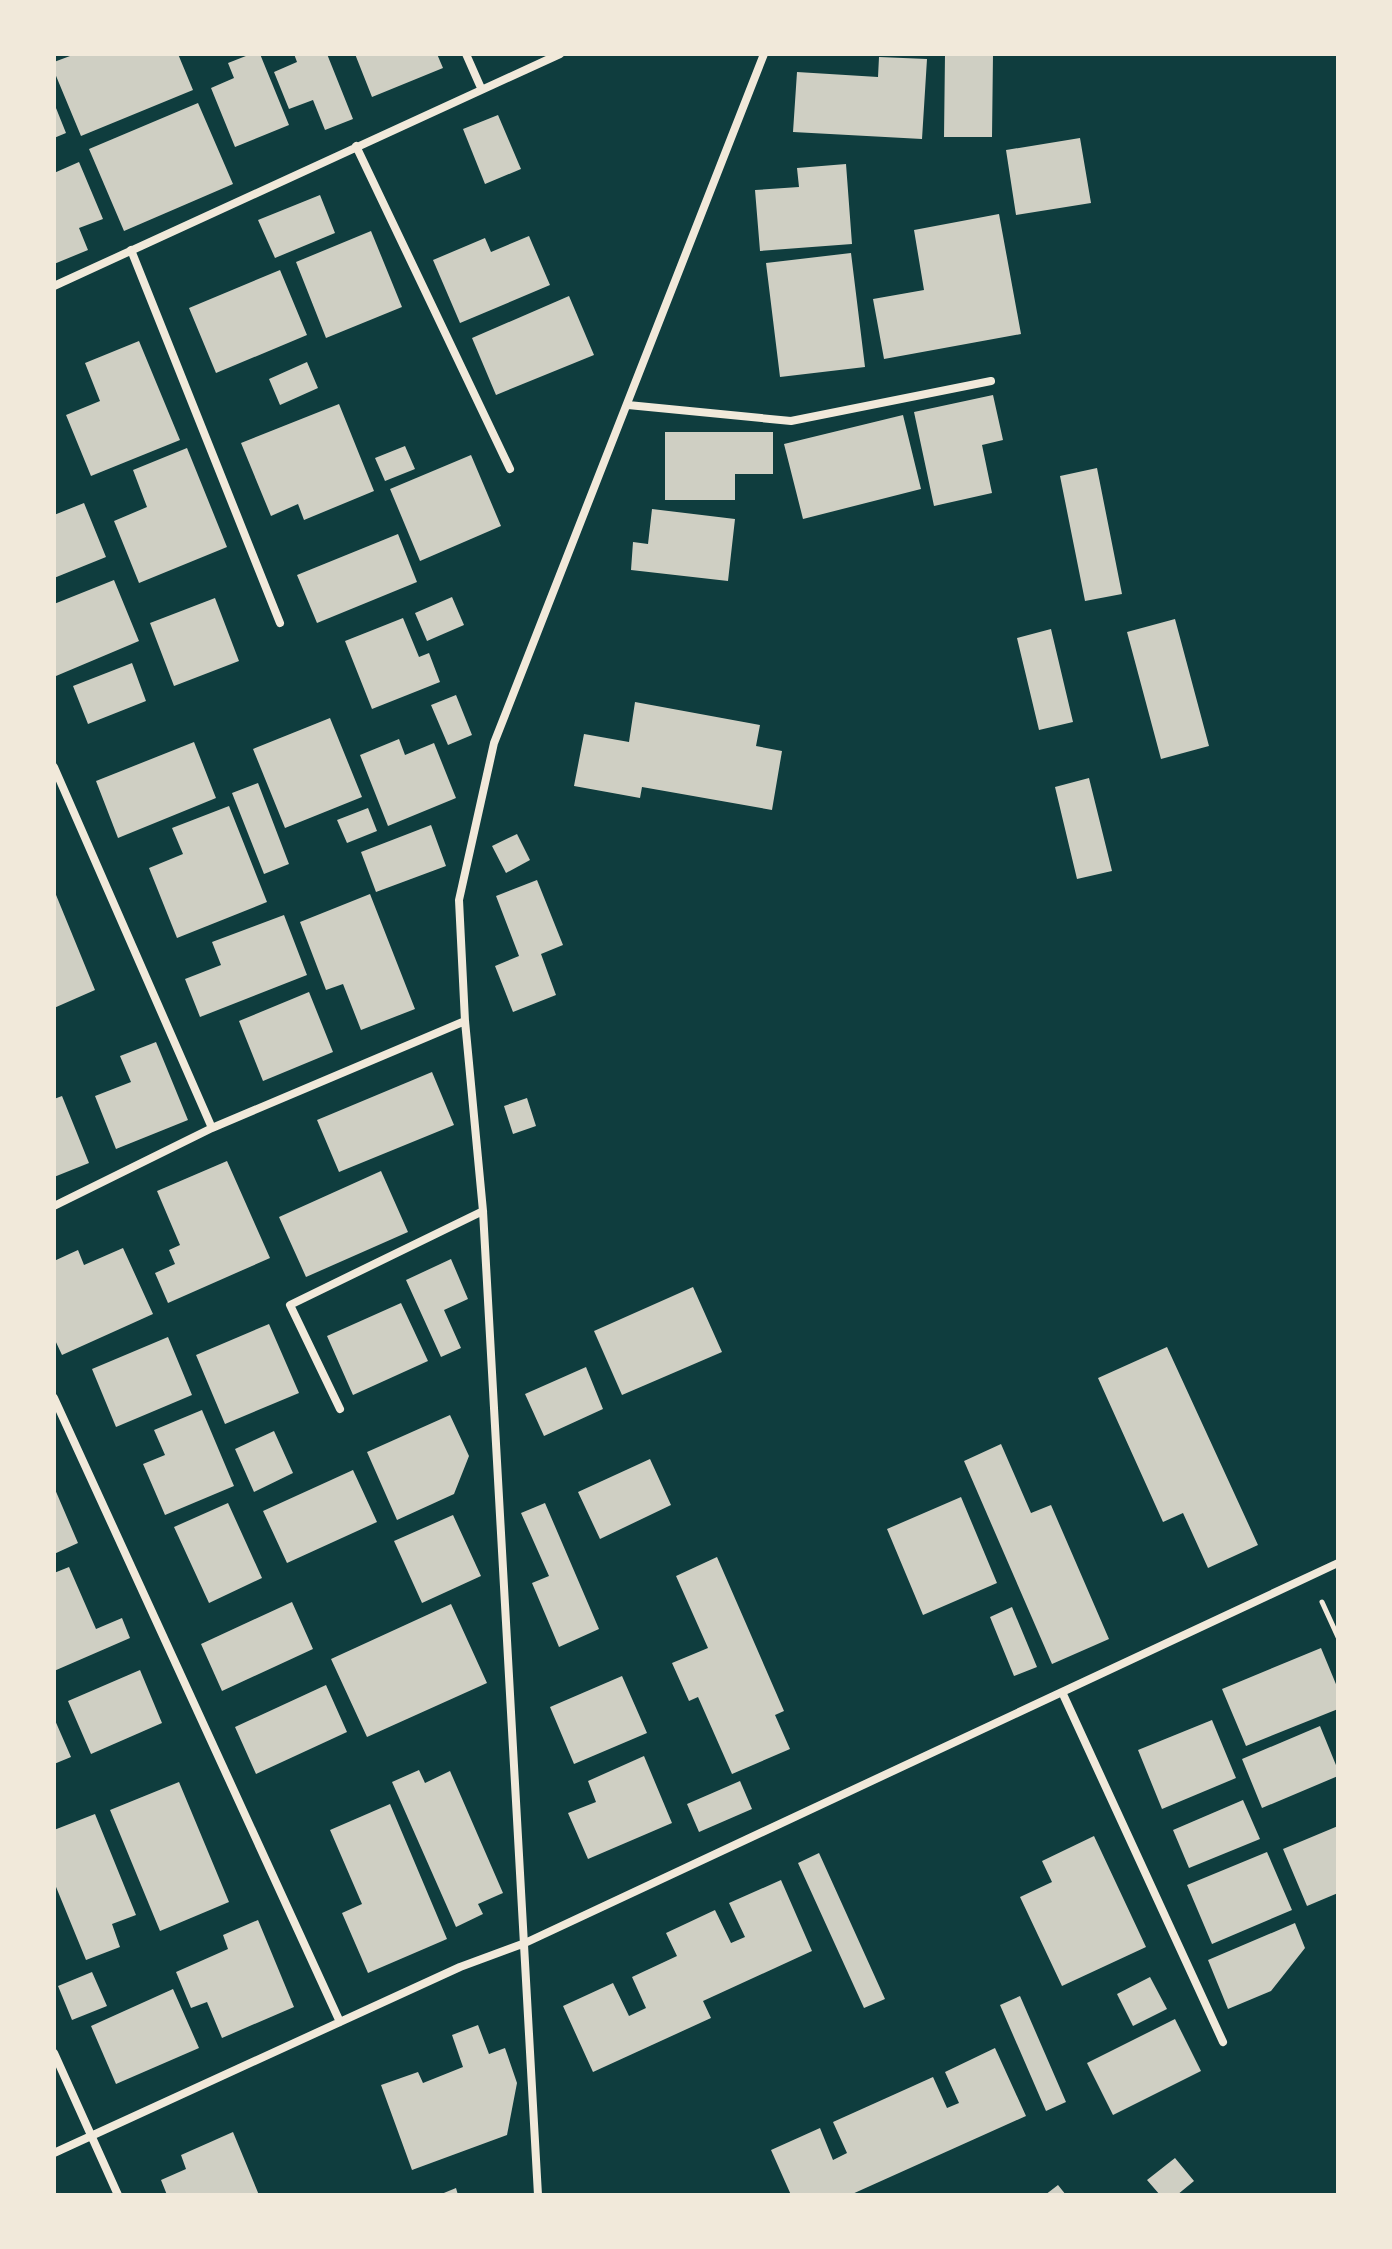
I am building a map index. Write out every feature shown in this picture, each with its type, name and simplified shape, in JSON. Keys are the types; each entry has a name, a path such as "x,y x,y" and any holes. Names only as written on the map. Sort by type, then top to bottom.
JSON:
{"street":[{"path":"466,54 481,88"},
{"path":"54,286 560,54"},
{"path":"538,2195 483,1211 465,1021 459,900 494,743 764,54"},
{"path":"356,146 510,469"},
{"path":"131,250 280,623"},
{"path":"628,405 791,421 991,381"},
{"path":"54,767 212,1128"},
{"path":"54,1206 212,1128 465,1021"},
{"path":"340,1409 290,1305 483,1211"},
{"path":"54,1398 340,2022"},
{"path":"54,2153 460,1967 525,1943 1338,1563"},
{"path":"1062,1692 1223,2042"},
{"path":"54,2053 118,2195"}],"path":[{"path":"1310,1576 1338,1637"}],"building":[{"path":"69,54 178,54 193,90 81,136 54,71 54,62"},
{"path":"251,54 260,54 289,125 235,147 211,88 234,78 228,63"},
{"path":"294,54 327,54 353,119 325,130 313,100 289,109 274,72 297,62"},
{"path":"355,54 437,54 443,68 372,97"},
{"path":"945,54 993,54 992,137 944,137"},
{"path":"879,57 927,59 922,139 793,132 797,72 878,77"},
{"path":"54,103 66,133 54,138"},
{"path":"198,103 233,184 124,231 89,149"},
{"path":"498,115 521,169 485,184 463,129"},
{"path":"1080,138 1091,203 1016,215 1006,150"},
{"path":"79,162 103,219 79,228 88,250 54,264 54,173"},
{"path":"846,164 852,244 760,251 755,190 799,187 797,168"},
{"path":"320,195 335,233 275,258 258,220"},
{"path":"999,214 1021,334 884,359 873,299 924,290 914,230"},
{"path":"371,231 402,307 326,338 296,262"},
{"path":"529,236 550,285 460,323 433,260 485,238 491,252"},
{"path":"851,253 865,367 780,377 766,263"},
{"path":"280,270 307,335 216,373 189,308"},
{"path":"569,296 594,355 496,395 472,338"},
{"path":"139,341 180,440 91,476 66,415 100,401 85,363"},
{"path":"307,362 318,388 280,405 269,379"},
{"path":"993,395 1003,440 982,445 992,493 934,506 914,412"},
{"path":"339,404 374,491 304,520 298,504 271,516 241,443"},
{"path":"903,415 921,489 803,519 784,444"},
{"path":"665,432 773,432 773,474 735,474 735,500 665,500"},
{"path":"405,446 415,469 385,481 375,458"},
{"path":"187,448 227,547 139,583 114,521 147,507 133,470"},
{"path":"471,455 501,526 420,561 390,489"},
{"path":"1097,468 1122,594 1085,601 1060,476"},
{"path":"84,503 106,557 54,578 54,515"},
{"path":"652,509 735,519 728,581 631,570 633,542 648,544"},
{"path":"398,534 417,582 317,623 297,575"},
{"path":"114,580 139,641 56,676 54,604"},
{"path":"452,597 464,625 427,641 415,613"},
{"path":"215,598 239,661 174,686 150,623"},
{"path":"403,618 419,657 429,653 440,682 372,709 345,641"},
{"path":"1175,619 1209,746 1161,759 1127,632"},
{"path":"1051,629 1073,722 1039,730 1017,638"},
{"path":"132,663 146,701 88,724 73,686"},
{"path":"456,695 472,735 448,745 431,705"},
{"path":"635,702 760,725 756,746 782,751 772,810 642,787 640,798 574,786 584,734 629,742"},
{"path":"330,718 362,797 285,828 253,749"},
{"path":"399,739 405,755 434,743 456,798 388,826 360,755"},
{"path":"194,742 216,798 118,838 96,781"},
{"path":"1089,778 1112,871 1077,879 1055,787"},
{"path":"258,783 289,864 264,874 232,793"},
{"path":"229,806 267,902 177,938 149,868 183,854 172,828"},
{"path":"368,808 377,831 347,843 337,820"},
{"path":"431,825 446,866 376,892 361,852"},
{"path":"517,834 530,860 506,873 492,846"},
{"path":"537,880 563,945 541,954 556,995 513,1012 495,966 519,956 496,896"},
{"path":"54,890 95,990 54,1008"},
{"path":"370,894 415,1009 361,1030 343,984 326,990 300,922"},
{"path":"284,915 307,975 200,1017 185,979 221,965 212,942"},
{"path":"309,992 333,1052 263,1081 239,1021"},
{"path":"156,1042 188,1120 116,1149 95,1096 131,1082 120,1056"},
{"path":"432,1072 454,1125 339,1172 317,1120"},
{"path":"62,1096 89,1163 54,1177 54,1099"},
{"path":"527,1098 536,1126 513,1134 504,1106"},
{"path":"227,1161 270,1258 168,1303 155,1273 175,1264 169,1250 180,1245 157,1191"},
{"path":"381,1171 408,1232 306,1277 279,1217"},
{"path":"123,1248 153,1314 62,1355 54,1338 54,1261 78,1250 84,1265"},
{"path":"451,1259 468,1299 444,1310 461,1348 441,1357 406,1280"},
{"path":"693,1287 722,1352 622,1395 594,1331"},
{"path":"401,1303 428,1361 353,1395 327,1336"},
{"path":"269,1324 299,1393 225,1424 196,1355"},
{"path":"168,1337 192,1395 116,1427 92,1369"},
{"path":"1167,1347 1258,1545 1208,1568 1183,1513 1163,1522 1098,1378"},
{"path":"586,1367 603,1409 544,1436 525,1394"},
{"path":"202,1410 234,1486 165,1515 143,1464 165,1455 154,1430"},
{"path":"450,1415 469,1456 454,1494 397,1520 367,1452"},
{"path":"274,1431 293,1473 254,1492 235,1449"},
{"path":"1001,1444 1031,1513 1051,1505 1109,1639 1052,1664 964,1461"},
{"path":"650,1459 671,1505 600,1539 578,1492"},
{"path":"353,1470 377,1522 287,1563 263,1511"},
{"path":"54,1487 78,1543 54,1554"},
{"path":"961,1497 997,1583 923,1615 887,1529"},
{"path":"228,1503 262,1578 209,1603 174,1527"},
{"path":"545,1503 599,1629 559,1647 532,1583 549,1576 521,1513"},
{"path":"453,1515 481,1576 422,1603 394,1541"},
{"path":"717,1557 784,1711 775,1715 790,1749 732,1774 698,1697 689,1701 672,1663 708,1648 676,1576"},
{"path":"69,1567 96,1629 122,1618 130,1638 54,1671 54,1573"},
{"path":"292,1602 313,1649 222,1691 201,1644"},
{"path":"451,1604 487,1683 367,1737 331,1659"},
{"path":"1012,1607 1037,1667 1014,1676 990,1617"},
{"path":"1321,1648 1338,1689 1338,1709 1246,1746 1222,1689"},
{"path":"140,1670 162,1723 91,1754 68,1701"},
{"path":"622,1676 647,1733 574,1764 550,1707"},
{"path":"326,1685 347,1732 256,1774 235,1727"},
{"path":"54,1718 71,1757 54,1764"},
{"path":"1212,1720 1236,1778 1162,1809 1138,1750"},
{"path":"1320,1726 1338,1776 1262,1808 1242,1759"},
{"path":"644,1756 672,1823 588,1859 568,1813 596,1802 588,1781"},
{"path":"419,1770 425,1783 450,1771 503,1893 478,1904 483,1914 456,1927 392,1782"},
{"path":"740,1781 752,1809 699,1832 687,1804"},
{"path":"179,1782 229,1902 160,1931 110,1810"},
{"path":"1243,1800 1260,1839 1189,1868 1173,1830"},
{"path":"390,1804 447,1939 368,1973 342,1913 362,1904 330,1830"},
{"path":"95,1814 136,1915 112,1924 120,1947 86,1960 54,1882 54,1830"},
{"path":"1338,1826 1338,1893 1307,1906 1283,1849"},
{"path":"1094,1836 1146,1947 1062,1986 1020,1897 1052,1882 1042,1861"},
{"path":"1267,1852 1292,1910 1212,1944 1187,1885"},
{"path":"819,1853 885,1999 864,2008 798,1863"},
{"path":"781,1880 812,1951 703,2001 711,2018 593,2072 563,2006 613,1983 629,2016 646,2008 632,1977 677,1956 666,1933 715,1910 731,1943 745,1937 729,1903"},
{"path":"258,1920 294,2007 222,2038 207,2002 191,2008 176,1972 228,1949 223,1935"},
{"path":"1295,1923 1305,1948 1271,1991 1228,2009 1208,1960"},
{"path":"92,1972 107,2006 72,2020 58,1986"},
{"path":"1150,1977 1167,2009 1133,2026 1117,1994"},
{"path":"173,1989 199,2048 116,2084 91,2026"},
{"path":"1020,1996 1066,2102 1046,2111 1000,2005"},
{"path":"1175,2019 1201,2071 1113,2115 1087,2063"},
{"path":"478,2025 489,2054 505,2048 517,2083 507,2135 412,2170 381,2085 418,2072 423,2083 463,2067 452,2035"},
{"path":"995,2048 1026,2116 850,2195 791,2195 771,2150 820,2128 833,2160 847,2153 833,2122 933,2077 947,2108 959,2103 945,2072"},
{"path":"233,2132 259,2195 167,2195 161,2180 186,2169 181,2155"},
{"path":"1175,2158 1194,2181 1177,2195 1160,2195 1147,2180"},
{"path":"1058,2185 1066,2195 1045,2195"},
{"path":"456,2188 458,2195 439,2195"}]}
